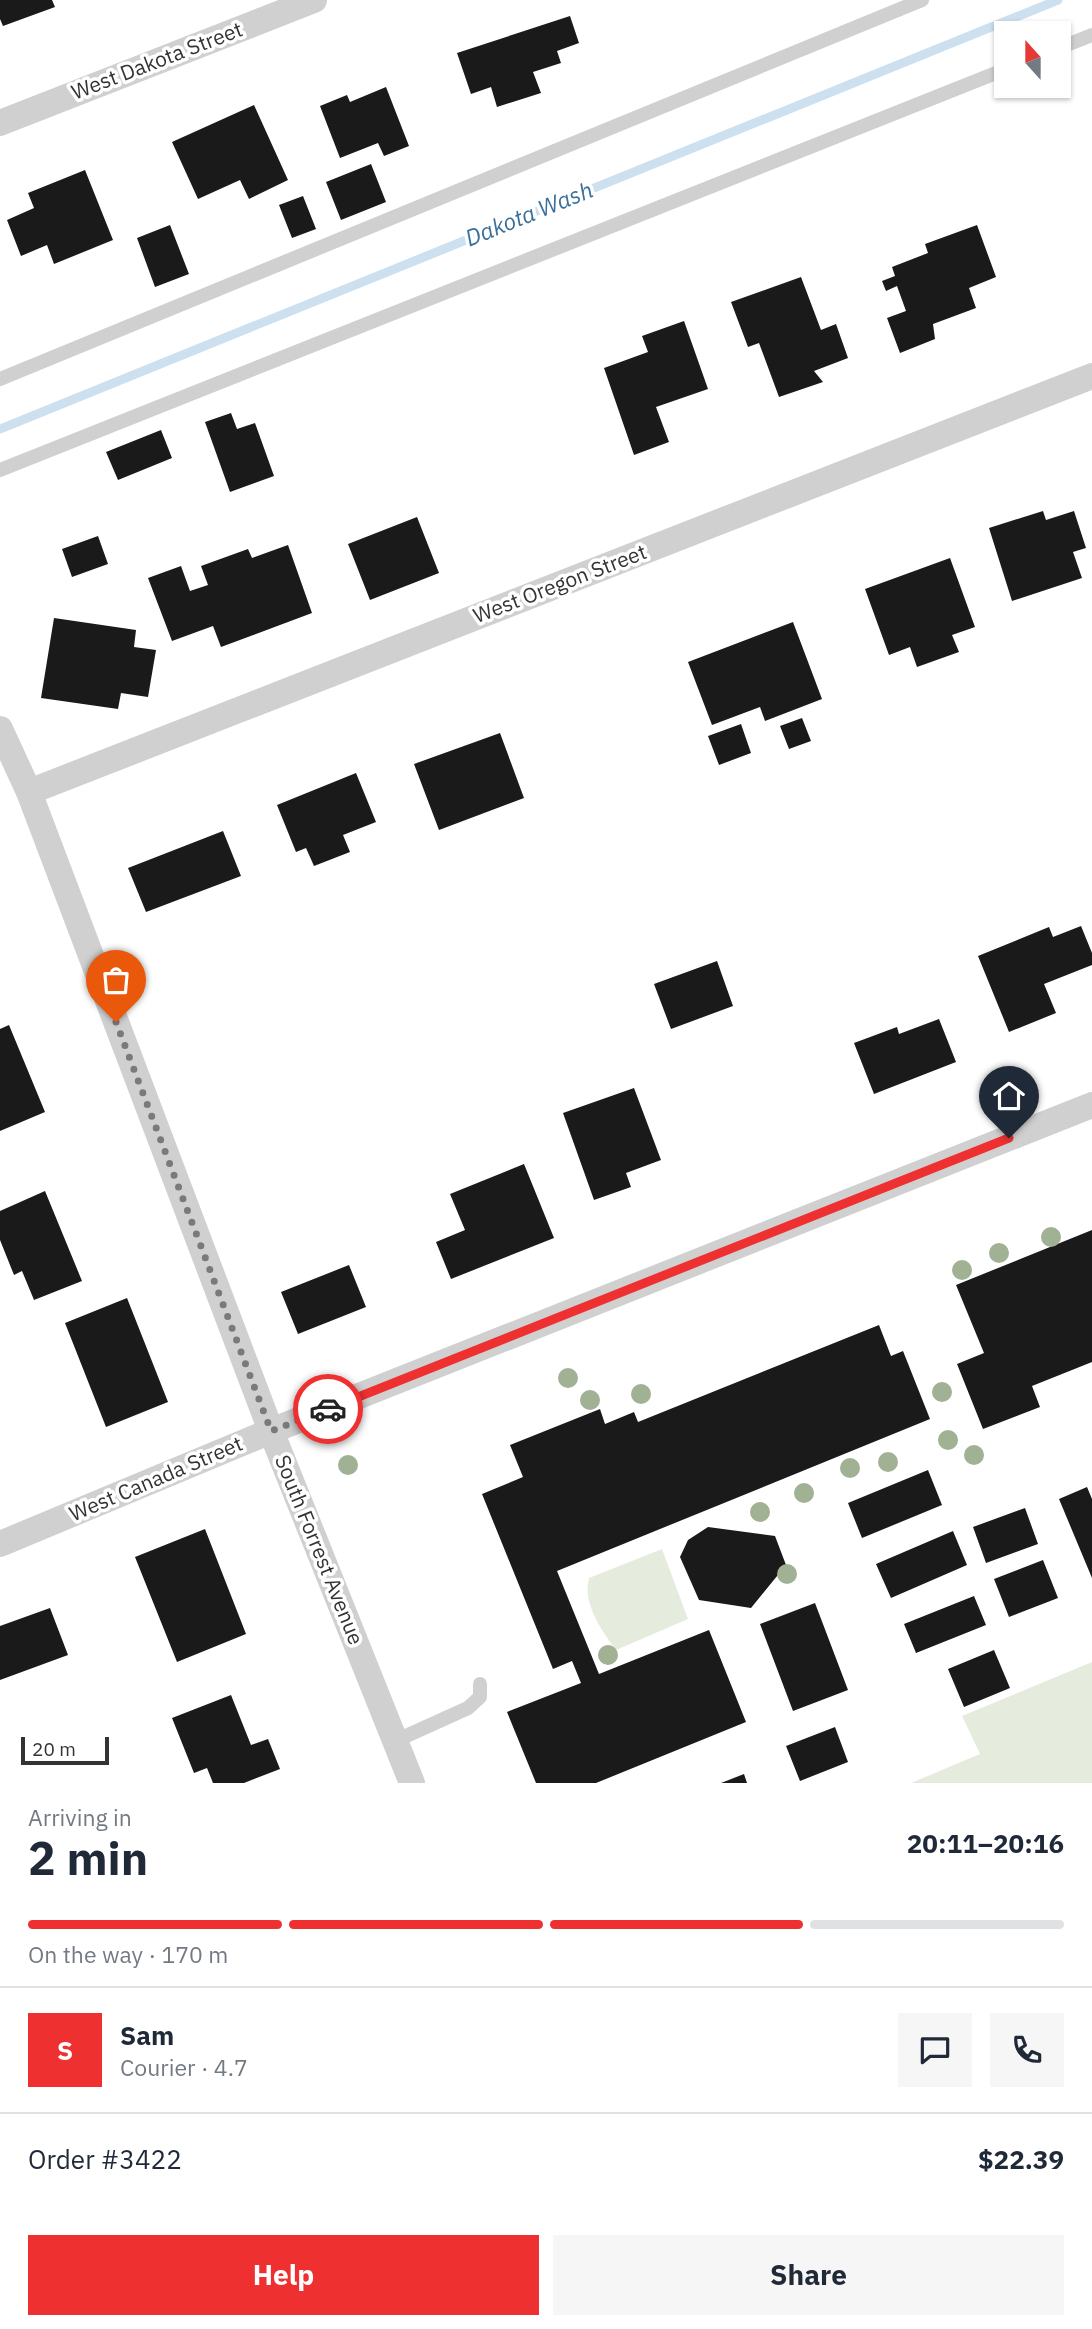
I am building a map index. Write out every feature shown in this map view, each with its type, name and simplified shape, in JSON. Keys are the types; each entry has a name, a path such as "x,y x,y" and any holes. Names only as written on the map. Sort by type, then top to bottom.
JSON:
{"street":[{"name":"West Dakota Street","path":"0,123 314,0"},
{"name":"West Oregon Street","path":"29,792 1092,376"},
{"name":"South Forrest Avenue","path":"0,729 29,792 271,1431 412,1783"},
{"name":"West Canada Street","path":"0,1544 271,1431 1092,1105"}],"lane":[{"path":"0,379 922,0"},
{"path":"1071,43 1092,34"},
{"path":"0,470 994,74"},
{"path":"395,1741 468,1708 480,1697 480,1684"}],"shaded area":[{"path":"662,1549 688,1619 616,1650 599,1625 591,1607 588,1597 589,1578"},
{"path":"1092,1662 1092,1783 911,1783 980,1754 962,1716"}],"building":[{"path":"0,0 52,0 55,7 3,26 0,19"},
{"path":"570,16 579,43 557,51 561,63 533,72 541,93 497,107 491,87 471,94 457,53"},
{"path":"386,87 409,146 384,156 378,143 340,158 320,106 347,95 350,102"},
{"path":"254,105 288,180 249,199 240,180 198,199 172,142"},
{"path":"371,164 386,202 341,220 326,182"},
{"path":"85,170 113,240 54,264 47,245 21,256 7,220 34,208 28,193"},
{"path":"303,196 316,229 292,238 279,205"},
{"path":"170,225 189,274 155,287 137,238"},
{"path":"977,225 996,277 969,288 976,308 933,324 935,339 900,353 887,318 906,311 897,286 886,291 882,281 895,276 892,267 928,253 925,244"},
{"path":"801,277 821,330 836,324 848,358 814,371 823,382 779,397 759,343 748,347 731,302"},
{"path":"684,321 708,389 656,407 669,442 634,455 604,368 648,352 642,336"},
{"path":"231,413 237,429 255,423 274,476 230,492 205,422"},
{"path":"161,430 172,458 118,480 106,452"},
{"path":"1043,511 1046,520 1074,511 1086,548 1073,552 1082,578 1012,601 989,528"},
{"path":"417,517 439,573 370,600 348,544"},
{"path":"98,536 108,564 72,577 62,549"},
{"path":"288,545 312,613 221,647 213,626 172,641 148,578 181,566 190,591 208,585 201,566 248,549 252,558"},
{"path":"950,558 975,627 952,635 959,652 917,667 910,647 889,655 865,589"},
{"path":"54,618 136,630 134,647 156,650 148,697 121,693 118,709 41,698"},
{"path":"793,622 822,699 765,721 760,707 712,725 688,662"},
{"path":"802,718 811,741 789,749 780,726"},
{"path":"741,724 751,753 719,765 708,736"},
{"path":"500,733 524,798 439,830 414,764"},
{"path":"356,773 376,822 343,835 350,852 314,866 306,848 296,852 277,805"},
{"path":"223,831 241,876 146,912 128,868"},
{"path":"1081,926 1092,953 1092,965 1044,984 1056,1013 1009,1032 978,956 1049,927 1053,937"},
{"path":"717,961 733,1006 671,1029 654,984"},
{"path":"939,1019 956,1062 874,1094 854,1043 897,1027 899,1034"},
{"path":"9,1025 45,1112 0,1131 0,1029"},
{"path":"634,1088 661,1160 626,1173 631,1187 594,1200 563,1113"},
{"path":"524,1164 554,1238 451,1279 436,1242 465,1230 450,1194"},
{"path":"45,1191 82,1281 34,1300 22,1271 14,1275 0,1240 0,1211"},
{"path":"1092,1230 1092,1362 1032,1386 1040,1407 983,1429 957,1364 984,1353 956,1285"},
{"path":"349,1265 366,1307 298,1334 281,1292"},
{"path":"127,1298 168,1402 106,1427 65,1323"},
{"path":"879,1325 891,1356 903,1351 930,1419 557,1571 599,1674 709,1630 746,1722 596,1783 536,1783 507,1712 581,1683 572,1661 553,1669 482,1494 523,1477 510,1445 600,1409 605,1424 634,1412 638,1422"},
{"path":"928,1470 942,1505 862,1538 848,1503"},
{"path":"1087,1487 1092,1499 1092,1578 1059,1499"},
{"path":"1025,1508 1038,1544 986,1563 973,1527"},
{"path":"708,1527 775,1536 786,1565 751,1608 699,1600 680,1557 688,1540"},
{"path":"205,1529 246,1634 177,1662 135,1557"},
{"path":"953,1531 967,1565 891,1598 876,1564"},
{"path":"1043,1560 1058,1598 1009,1617 994,1579"},
{"path":"974,1596 986,1625 916,1653 904,1624"},
{"path":"815,1603 848,1690 793,1711 760,1624"},
{"path":"50,1608 68,1655 0,1680 0,1626"},
{"path":"994,1650 1010,1688 964,1707 948,1669"},
{"path":"231,1695 251,1745 268,1739 280,1769 244,1783 213,1783 207,1768 194,1773 172,1718"},
{"path":"835,1727 848,1762 800,1781 786,1746"},
{"path":"744,1774 747,1783 721,1783"}],"waterway":[{"name":"Dakota Wash","path":"0,429 1058,0"}],"way so far":[{"path":"116,1022 271,1431 328,1409"}],"route":[{"path":"328,1409 1009,1138"}]}
